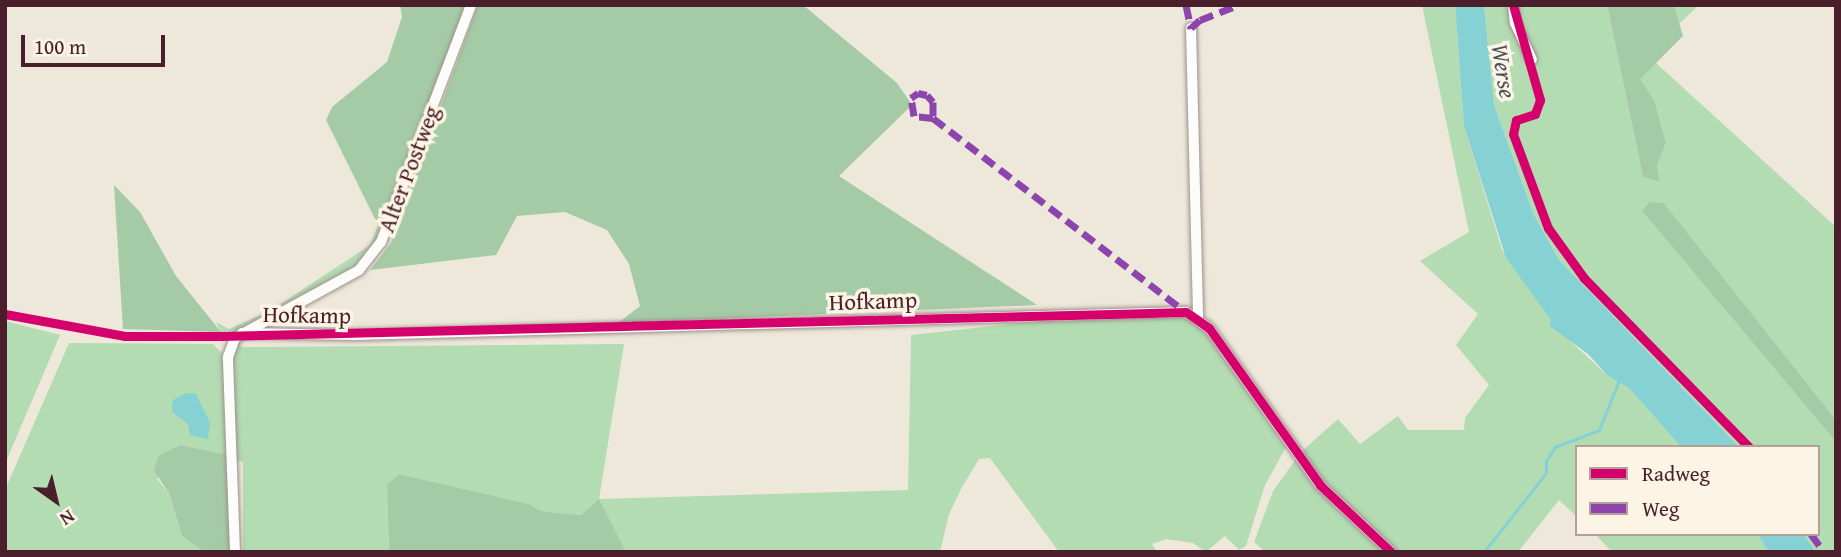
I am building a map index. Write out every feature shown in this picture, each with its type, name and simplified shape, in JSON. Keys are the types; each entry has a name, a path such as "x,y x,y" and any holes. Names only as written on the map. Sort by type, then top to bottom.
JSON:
{"street":[{"name":"Alter Postweg","path":"242,333 359,270 381,242 471,5"},
{"path":"1513,5 1515,23 1532,59"},
{"path":"1191,28 1198,317 1320,485 1391,552"},
{"name":"Hofkamp","path":"242,333 423,333 1172,312 1198,317"},
{"path":"235,552 228,357 242,333"}],"green space":[{"path":"400,5 465,5 401,179 382,225 378,225 326,120 332,107 387,62 402,17"},
{"path":"478,5 803,5 897,83 912,105 839,176 1037,305 618,323 640,306 629,264 607,230 565,212 517,216 496,255 370,270 391,243"},
{"path":"1422,5 1455,5 1464,126 1502,250 1569,340 1608,376 1629,388 1679,445 1575,445 1575,515 1559,500 1518,552 1265,552 1254,542 1273,491 1301,452 1338,419 1360,444 1398,416 1408,430 1464,430 1465,418 1489,385 1456,345 1478,314 1420,261 1469,232"},
{"path":"1484,5 1607,5 1643,177 1660,182 1657,166 1666,143 1655,102 1639,79 1655,62 1836,227 1836,420 1664,203 1642,211 1836,442 1836,552 1816,552 1804,536 1820,536 1820,445 1737,445 1559,260 1533,213 1494,105"},
{"path":"1607,5 1674,5 1683,36 1640,79 1655,102 1666,143 1657,166 1660,182 1643,177"},
{"path":"1674,5 1699,5 1679,24"},
{"path":"114,185 140,212 176,276 221,332 123,329"},
{"path":"1650,202 1664,203 1836,420 1836,442 1642,211"},
{"path":"378,225 382,225 375,244 357,265 237,330 221,332 216,322 229,329 273,309 370,245"},
{"path":"1183,317 1206,332 1286,447 1265,485 1246,546 1239,550 1225,536 1206,552 1193,543 1166,539 1152,544 1157,552 1059,552 990,458 979,459 962,487 949,514 940,552 626,552 599,500 581,515 541,511 529,504 399,474 387,486 389,552 243,552 243,462 235,460 234,360 238,342 242,347 624,344 599,499 908,490 911,335 1038,321"},
{"path":"5,321 60,335 5,464"},
{"path":"69,343 213,344 222,353 229,455 181,445 157,479 169,493 182,536 204,552 5,552 5,490"},
{"path":"181,445 229,455 232,552 204,552 182,536 169,493 154,471 158,456"},
{"path":"399,474 529,504 541,511 581,515 599,499 626,552 389,552 387,485"},
{"path":"1597,536 1758,536 1769,552 1612,552"}],"water":[{"path":"1455,5 1484,5 1494,105 1533,213 1559,260 1737,445 1679,445 1629,388 1608,376 1588,354 1550,326 1551,320 1506,258 1464,126"},
{"path":"186,393 196,394 210,423 208,439 190,435 188,424 172,412 173,400"},
{"path":"1758,536 1804,536 1816,552 1769,552"}],"waterway":[{"path":"1484,552 1546,473 1546,461 1555,447 1599,430 1619,380"}],"marked path":[{"path":"1186,5 1191,28"},
{"path":"1191,28 1200,20 1238,5"},
{"path":"933,118 914,116 911,98 918,93 927,95 933,102 933,118 1186,312"},
{"path":"1812,536 1824,552"}],"cycle path":[{"path":"1513,5 1540,100 1535,114 1516,120 1513,134 1548,228 1584,278 1747,445"},
{"path":"5,314 125,336 221,336 1186,312 1209,328 1320,485 1391,552"}],"water label":[{"name":"Werse","path":"1504,71"}]}
